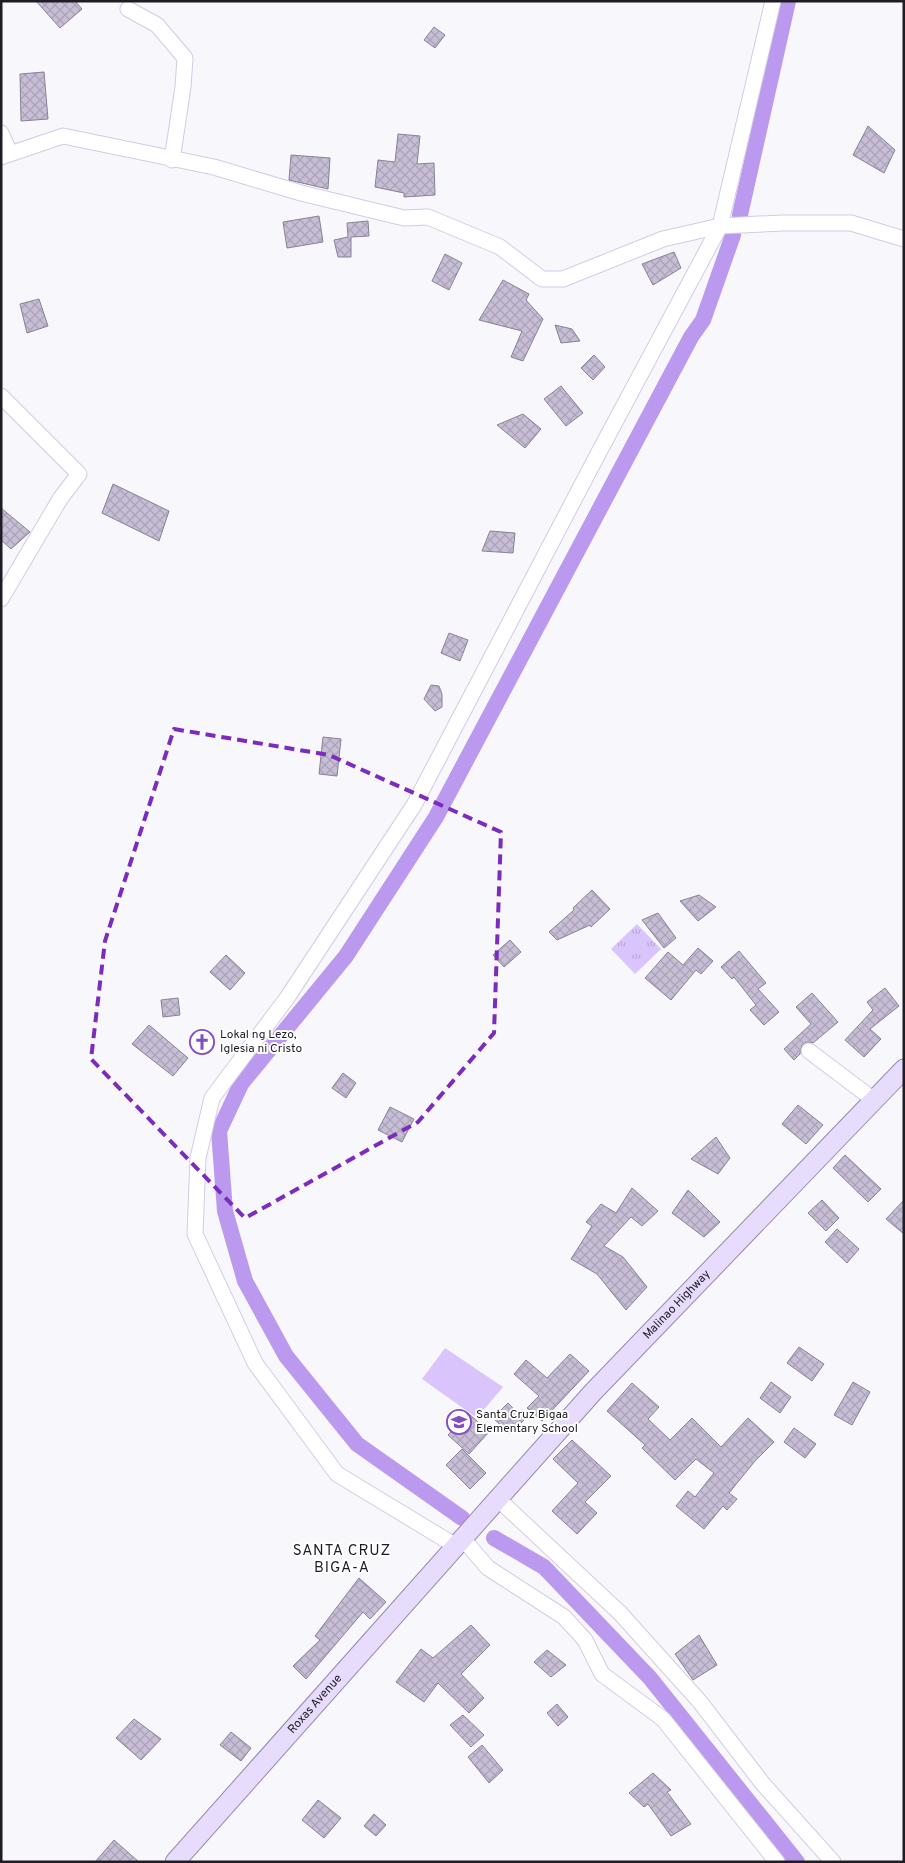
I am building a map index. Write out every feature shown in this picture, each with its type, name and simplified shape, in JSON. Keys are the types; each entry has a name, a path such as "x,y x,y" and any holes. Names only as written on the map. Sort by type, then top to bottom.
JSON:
{"main road":[{"name":"Malinao Highway","path":"459,1543 593,1392 904,1069"},
{"name":"Roxas Avenue","path":"175,1862 459,1543"}],"street":[{"path":"772,1 720,226 414,805 287,998 212,1098 198,1158 196,1234 255,1363 337,1474 459,1543 488,1568 564,1617 585,1640 602,1674 663,1719 777,1862"},
{"path":"128,9 157,25 184,58 183,87 172,160"},
{"path":"1,133 6,155 63,136 172,160 214,166 302,193 404,218 428,217 500,247 542,278 563,279 664,239 720,226 782,223 851,223 904,239"},
{"path":"1,396 79,474 60,499 1,599"},
{"path":"809,1051 874,1100"},
{"path":"498,1499 620,1613 700,1702 763,1784 833,1862"}],"highlighted area":[{"path":"174,729 329,755 501,832 494,1033 418,1122 245,1218 91,1059 105,941"}],"green space":[{"path":"637,924 661,949 635,974 611,949"},
{"path":"445,1348 503,1387 477,1418 422,1379"}],"building":[{"path":"36,1 75,1 82,9 60,28"},
{"path":"434,27 445,35 435,48 424,40"},
{"path":"44,72 48,119 21,121 20,74"},
{"path":"868,126 895,150 884,173 853,155"},
{"path":"398,134 420,136 417,164 434,163 435,195 404,197 404,193 375,187 378,160 395,162"},
{"path":"291,155 330,158 328,189 289,180"},
{"path":"319,216 323,242 287,248 283,222"},
{"path":"368,221 369,236 351,237 351,257 338,257 334,240 348,237 347,223"},
{"path":"674,252 681,268 653,285 642,264"},
{"path":"445,254 462,263 449,290 432,281"},
{"path":"503,280 529,294 526,300 543,319 523,361 511,357 522,331 479,320"},
{"path":"39,299 48,326 27,333 20,304"},
{"path":"555,325 572,329 580,341 561,343"},
{"path":"594,355 605,367 593,380 581,368"},
{"path":"561,386 583,413 566,426 544,399"},
{"path":"523,414 541,429 525,448 497,425"},
{"path":"113,484 169,511 159,541 102,513"},
{"path":"1,508 30,532 11,549 1,540"},
{"path":"490,531 515,533 513,553 482,551"},
{"path":"449,633 468,640 460,661 441,653"},
{"path":"431,685 439,686 442,694 442,707 435,711 424,699"},
{"path":"323,737 341,739 337,776 319,774"},
{"path":"592,890 610,909 591,927 590,925 557,940 549,932 574,910 573,908"},
{"path":"699,895 716,907 698,921 680,901"},
{"path":"658,913 676,938 664,948 642,920"},
{"path":"510,940 521,952 504,967 493,955"},
{"path":"698,948 713,961 701,974 696,970 671,1000 645,978 668,952 683,965"},
{"path":"739,951 766,983 758,989 779,1012 764,1025 750,1010 756,1005 734,977 732,979 721,967"},
{"path":"226,955 245,973 230,990 210,972"},
{"path":"885,988 899,1006 870,1029 881,1039 864,1057 845,1040 873,1010 867,1002"},
{"path":"812,993 838,1022 813,1043 806,1042 802,1045 800,1054 794,1060 784,1049 811,1024 796,1007"},
{"path":"178,998 180,1015 163,1017 161,1000"},
{"path":"149,1025 188,1058 173,1076 132,1044"},
{"path":"343,1073 356,1083 346,1098 332,1088"},
{"path":"798,1105 823,1125 806,1144 782,1124"},
{"path":"390,1107 414,1119 402,1142 378,1130"},
{"path":"716,1137 730,1158 718,1174 691,1159"},
{"path":"845,1155 881,1189 868,1202 833,1168"},
{"path":"632,1188 658,1211 642,1226 631,1217 604,1246 623,1257 647,1287 626,1310 597,1274 571,1259 592,1226 586,1222 601,1204 616,1213"},
{"path":"688,1190 720,1222 704,1237 672,1213"},
{"path":"822,1200 839,1218 826,1231 808,1213"},
{"path":"904,1200 904,1234 886,1219"},
{"path":"837,1229 859,1249 847,1263 825,1242"},
{"path":"799,1347 824,1364 812,1381 787,1363"},
{"path":"570,1354 589,1371 542,1421 527,1408 539,1396 514,1374 526,1360 547,1378"},
{"path":"771,1382 791,1397 780,1413 760,1398"},
{"path":"853,1382 870,1392 852,1425 834,1415"},
{"path":"632,1383 659,1407 648,1419 670,1440 692,1418 721,1447 748,1418 774,1442 755,1461 729,1493 737,1499 727,1510 723,1506 704,1529 676,1506 688,1491 695,1497 714,1473 696,1459 675,1480 642,1448 645,1445 607,1411"},
{"path":"508,1403 524,1420 510,1434 493,1418"},
{"path":"468,1413 489,1432 469,1454 448,1435"},
{"path":"794,1428 816,1444 805,1458 784,1442"},
{"path":"572,1440 611,1476 585,1502 597,1513 577,1534 552,1511 578,1483 553,1459"},
{"path":"462,1449 486,1473 470,1489 446,1465"},
{"path":"359,1578 386,1602 370,1619 363,1612 306,1679 293,1666 320,1640 315,1636"},
{"path":"471,1625 490,1645 461,1674 484,1698 469,1713 438,1683 424,1702 396,1682 421,1649 433,1658"},
{"path":"699,1635 717,1665 693,1680 675,1654"},
{"path":"547,1650 566,1665 551,1677 534,1662"},
{"path":"557,1704 568,1717 558,1726 547,1713"},
{"path":"463,1715 484,1735 471,1747 450,1725"},
{"path":"134,1719 161,1739 141,1760 116,1738"},
{"path":"231,1732 251,1748 241,1761 220,1745"},
{"path":"482,1745 503,1770 489,1783 468,1757"},
{"path":"653,1773 671,1790 667,1792 691,1824 671,1836 648,1804 644,1807 629,1793"},
{"path":"318,1800 341,1818 324,1838 302,1820"},
{"path":"374,1814 386,1825 376,1836 364,1826"},
{"path":"114,1840 139,1862 95,1862"}],"waterway":[{"path":"740,215 788,1"},
{"path":"462,1518 357,1444 286,1356 245,1281 225,1211 219,1131 241,1084 346,956 436,817 691,337 703,320 733,235"},
{"path":"494,1538 544,1567 650,1678 797,1862"}],"place":[{"name":"Lokal ng Lezo, Iglesia ni Cristo","path":"202,1042"},
{"name":"Santa Cruz Bigaa Elementary School","path":"459,1422"}],"district":[{"name":"SANTA CRUZ BIGA-A","path":"342,1560"}]}
